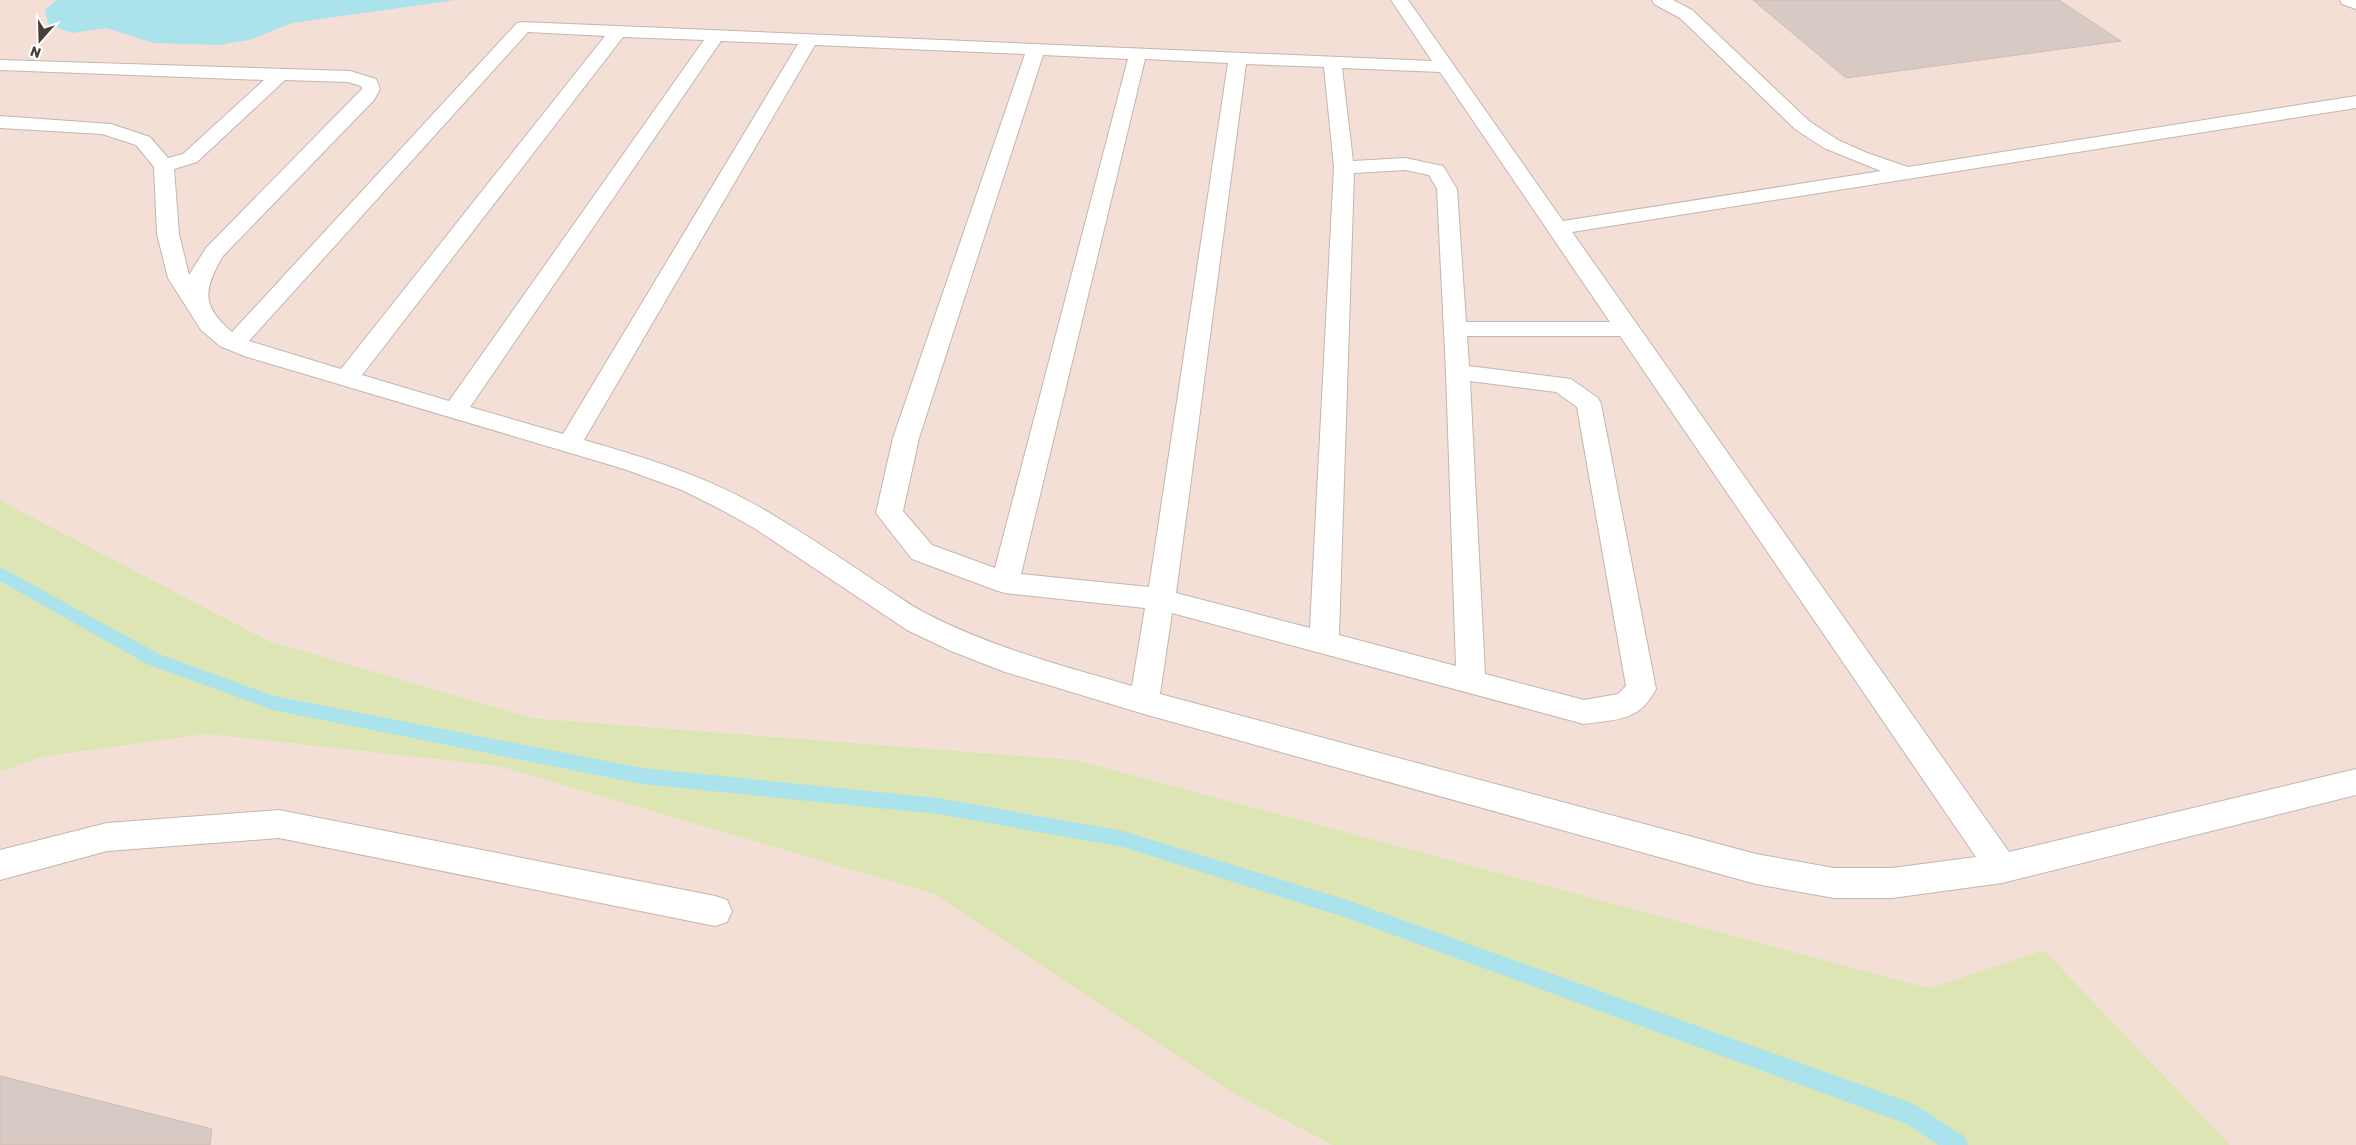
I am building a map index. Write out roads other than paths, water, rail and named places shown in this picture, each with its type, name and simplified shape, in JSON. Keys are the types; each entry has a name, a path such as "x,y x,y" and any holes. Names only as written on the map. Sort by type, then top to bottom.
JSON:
{"street":[{"path":"1399,0 2002,868"},
{"path":"1660,0 1686,14 1802,126 1831,144 1860,157 1906,173"},
{"path":"2348,0 2356,4"},
{"path":"234,344 523,27 1445,67"},
{"path":"346,379 618,31"},
{"path":"455,411 716,35"},
{"path":"569,445 810,39"},
{"path":"1036,49 906,438 889,513 922,552 1005,583 1160,599 1584,712 1627,705 1641,689 1589,404 1563,385 1458,372"},
{"path":"1005,583 1138,53"},
{"path":"1144,702 1238,58"},
{"path":"1324,642 1344,167 1332,62"},
{"path":"0,65 350,77 368,83 371,89 359,106 214,253 200,276 196,302"},
{"path":"164,166 190,158 280,74"},
{"path":"1557,228 2356,102"},
{"path":"0,122 91,127 121,132 143,141 164,166 168,234 179,278 209,325 234,344 346,379 633,463 691,484 763,521 910,617 961,643 1015,664 1144,702 1756,870 1834,883 1892,883 2002,868 2356,782"},
{"path":"1344,167 1405,164 1436,170 1447,189 1458,372 1471,681"},
{"path":"1455,329 1627,329"},
{"path":"0,865 107,837 279,824 715,912"}],"water":[{"path":"57,0 456,0 292,23 249,40 219,45 153,43 107,28 72,33 48,24 45,10"}],"waterway":[{"path":"0,573 153,659 273,703 642,776 938,806 1123,839 1347,909 1914,1115 1957,1145"}]}
